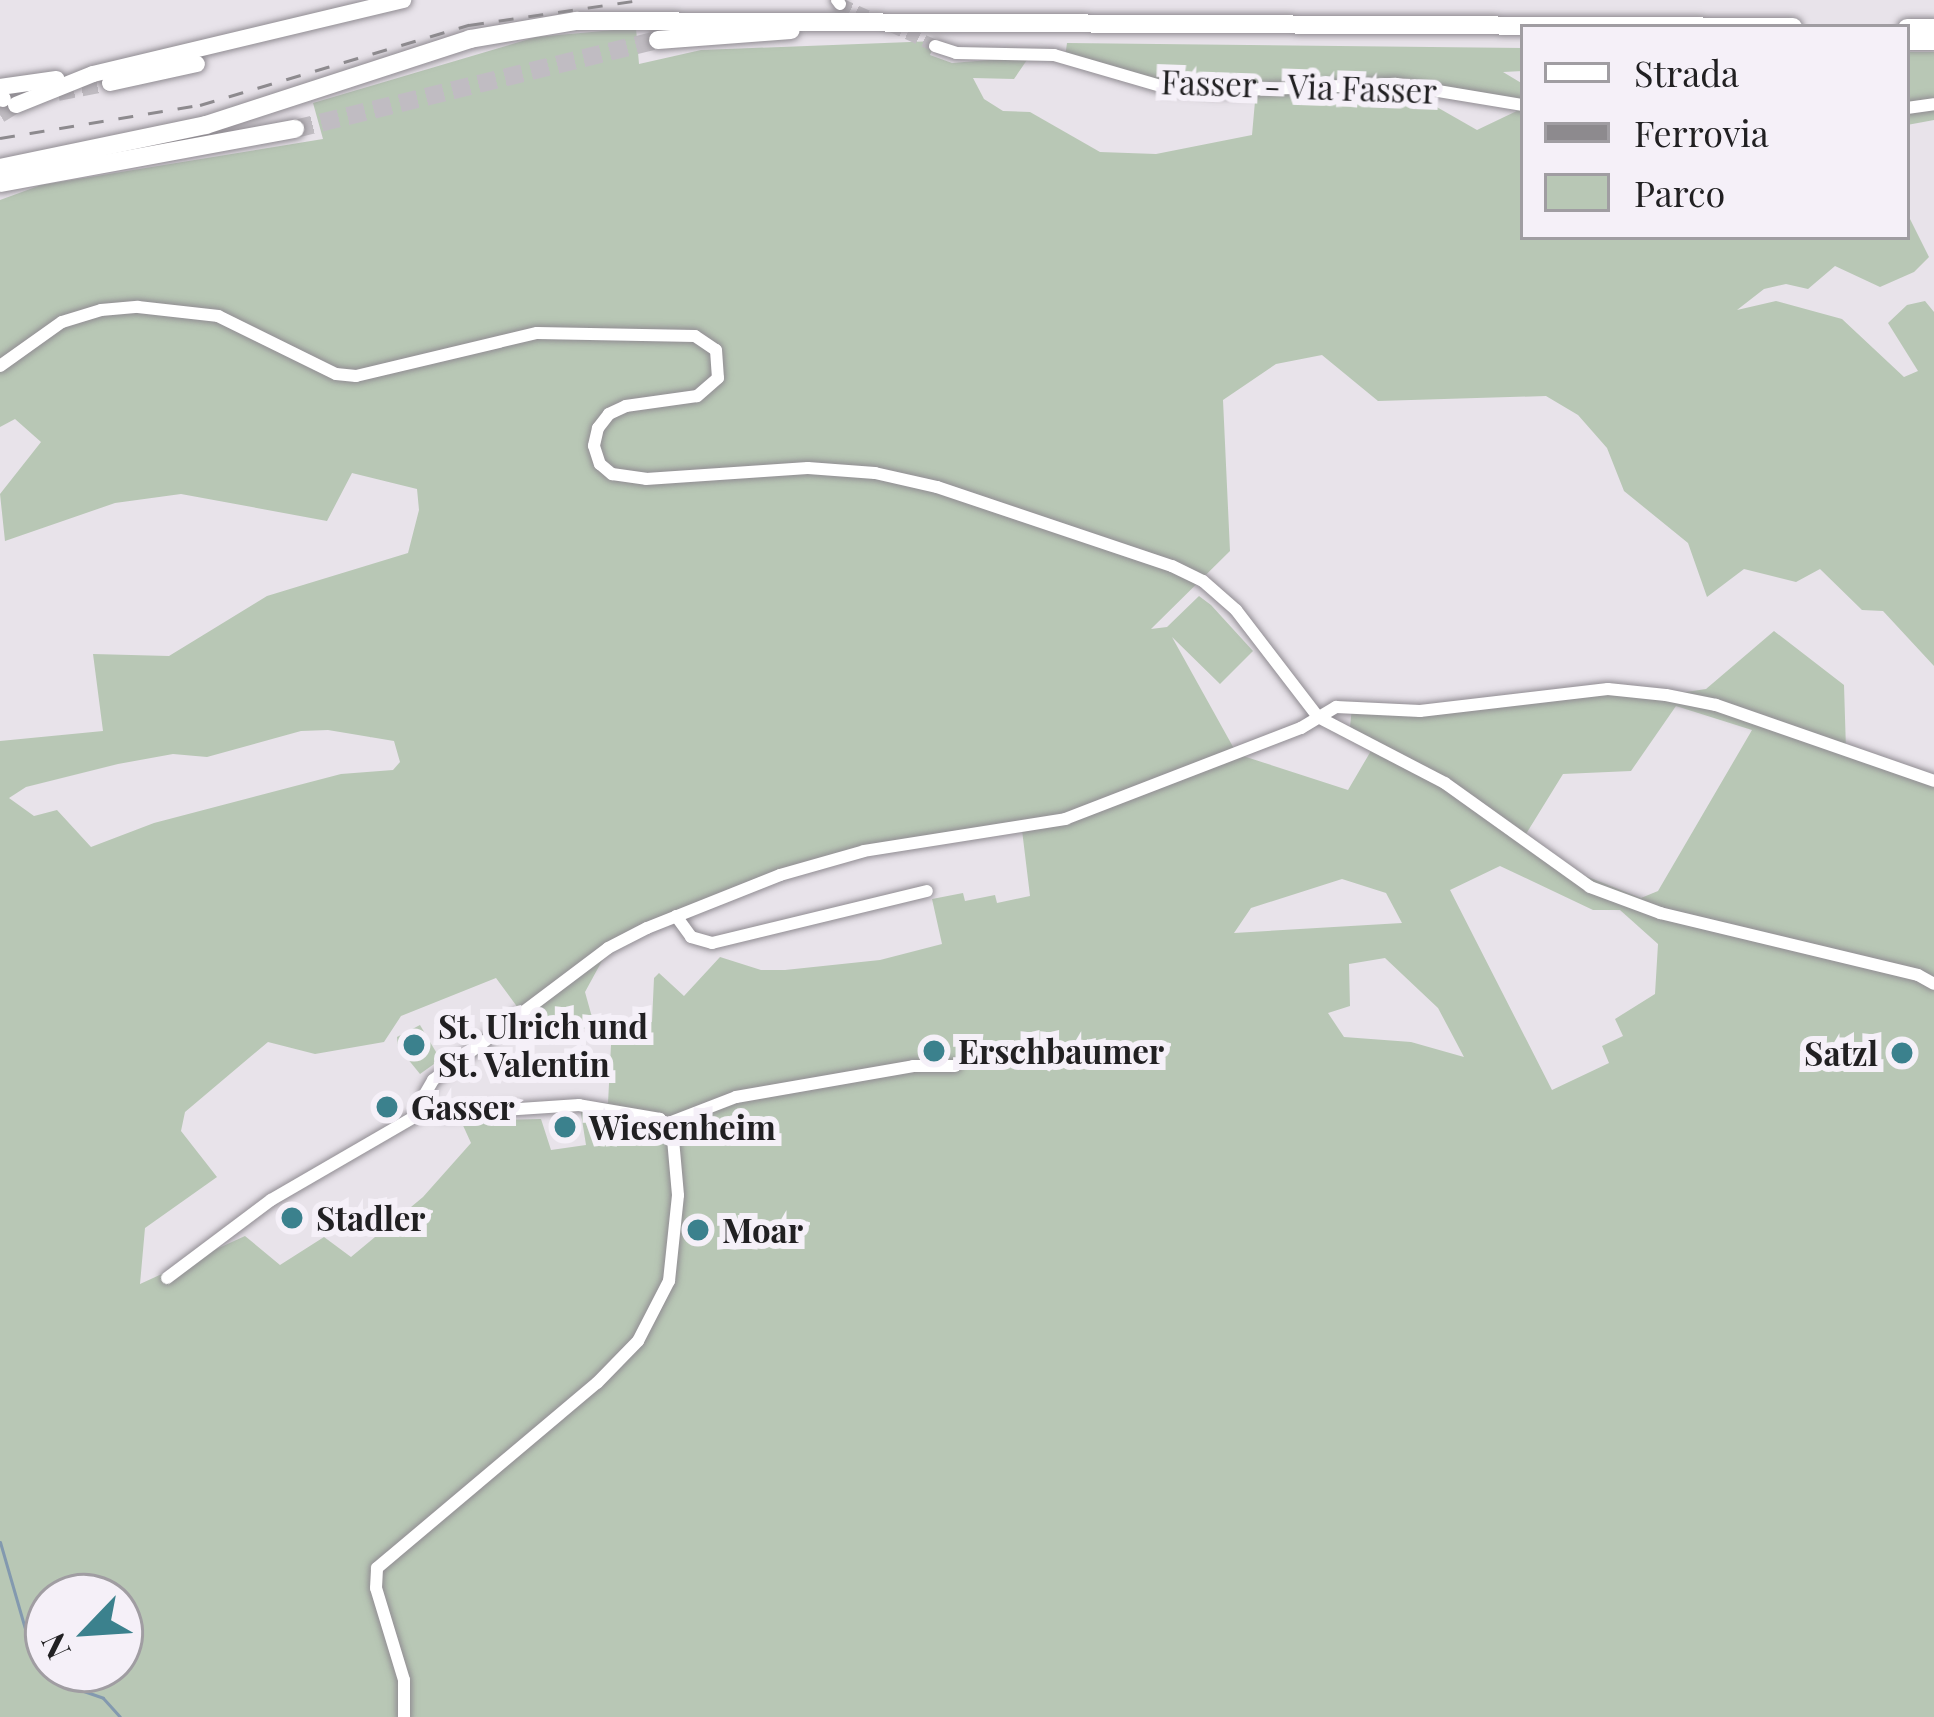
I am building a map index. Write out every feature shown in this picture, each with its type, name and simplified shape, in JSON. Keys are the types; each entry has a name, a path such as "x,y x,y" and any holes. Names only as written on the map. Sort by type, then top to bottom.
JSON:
{"highway":[{"path":"0,167 206,125 470,39 576,21 1520,26"},
{"path":"658,40 781,30 1520,37"},
{"path":"0,183 295,129"}],"main road":[{"path":"5,97 248,53 403,0"}],"street":[{"name":"Fasser - Via Fasser","path":"935,46 956,53 1054,55 1161,86 1218,91 1396,85 1520,105"},
{"path":"0,366 62,322 100,310 179,309 218,316 336,374 356,376 537,333 695,336 716,350 718,378 697,396 626,406 609,414 598,428 594,446 600,464 612,474 637,479 808,468 875,473 937,487 1132,552 1203,581 1222,596 1318,717 1445,782 1567,875 1617,900 1918,975 1934,984"},
{"path":"428,1109 425,1094 434,1080 608,948 676,916 864,850 1065,819 1269,742 1343,706 1420,711 1608,689 1666,694 1716,705 1934,781"},
{"path":"676,916 691,937 712,943 927,891"},
{"path":"167,1278 271,1200 428,1109 446,1114 590,1105 647,1115 666,1124 736,1097 914,1066 956,1066"},
{"path":"404,1717 404,1680 376,1588 376,1568 611,1371 650,1324 675,1252 677,1177 666,1124"}],"green space":[{"path":"636,28 639,64 701,50 936,41 930,55 952,63 1029,57 1014,79 973,78 984,99 1003,111 1030,112 1100,152 1156,154 1252,135 1256,90 1161,86 1065,57 1067,43 1520,48 1520,71 1503,72 1520,82 1520,104 1400,86 1477,130 1520,109 1520,240 1910,240 1910,219 1929,257 1914,272 1880,287 1835,266 1808,289 1786,284 1764,289 1737,310 1776,301 1842,319 1904,377 1918,371 1888,323 1907,305 1925,301 1934,312 1934,666 1883,611 1862,610 1820,569 1796,582 1744,569 1707,597 1688,543 1624,491 1607,448 1578,415 1546,396 1378,401 1322,355 1276,364 1223,400 1230,551 1151,629 1167,627 1199,596 1211,605 1253,651 1220,684 1172,637 1237,754 1348,790 1375,744 1350,727 1352,707 1372,711 1553,694 1666,695 1706,689 1774,631 1844,685 1846,750 1934,781 1934,1717 0,1717 0,741 103,731 93,654 169,656 267,596 408,553 419,510 417,489 352,473 327,521 181,494 115,503 5,541 0,494 41,442 15,419 0,427 0,200 41,185 323,139 313,103 536,37","holes":["1676,706 1752,730 1658,891 1641,898 1583,875 1526,834 1563,774 1631,771","328,730 394,741 400,762 393,770 341,774 154,823 91,847 57,810 34,816 9,798 26,787 118,764 173,754 207,757 301,731","1022,830 1030,896 997,903 995,895 965,901 963,893 932,899 942,944 880,960 785,970 761,970 720,957 684,996 659,973 654,978 652,1022 612,1026 608,1103 579,1101 586,1145 551,1150 541,1119 461,1121 471,1143 423,1197 351,1257 324,1237 280,1265 245,1236 140,1284 145,1228 217,1177 181,1131 185,1112 268,1042 315,1054 384,1042 401,1016 496,978 518,1008 524,1032 595,1028 585,992 609,948 808,866","1500,866 1593,910 1620,910 1658,944 1655,994 1615,1019 1623,1036 1602,1046 1609,1063 1552,1090 1450,890","1342,879 1386,893 1402,923 1234,933 1251,908","1385,958 1438,1008 1464,1057 1411,1042 1344,1037 1328,1013 1350,1006 1349,964"]},
{"path":"1910,52 1934,52 1934,120 1910,124"},
{"path":"420,1025 436,1052 434,1064 420,1074 398,1047 397,1037"}],"waterway":[{"path":"0,1542 30,1646 47,1670 69,1686 103,1698 120,1717"}],"tunnel":[{"path":"840,4 872,18"},
{"path":"891,26 935,46"},
{"path":"295,129 658,40"},
{"path":"58,93 110,83"},
{"path":"0,115 16,105"}],"railway":[{"path":"0,138 200,105 469,25 641,0"}],"place":[{"name":"St. Ulrich und St. Valentin","path":"414,1045"},
{"name":"Erschbaumer","path":"934,1051"},
{"name":"Satzl","path":"1902,1053"},
{"name":"Gasser","path":"387,1107"},
{"name":"Wiesenheim","path":"565,1127"},
{"name":"Stadler","path":"292,1218"},
{"name":"Moar","path":"698,1230"}]}
